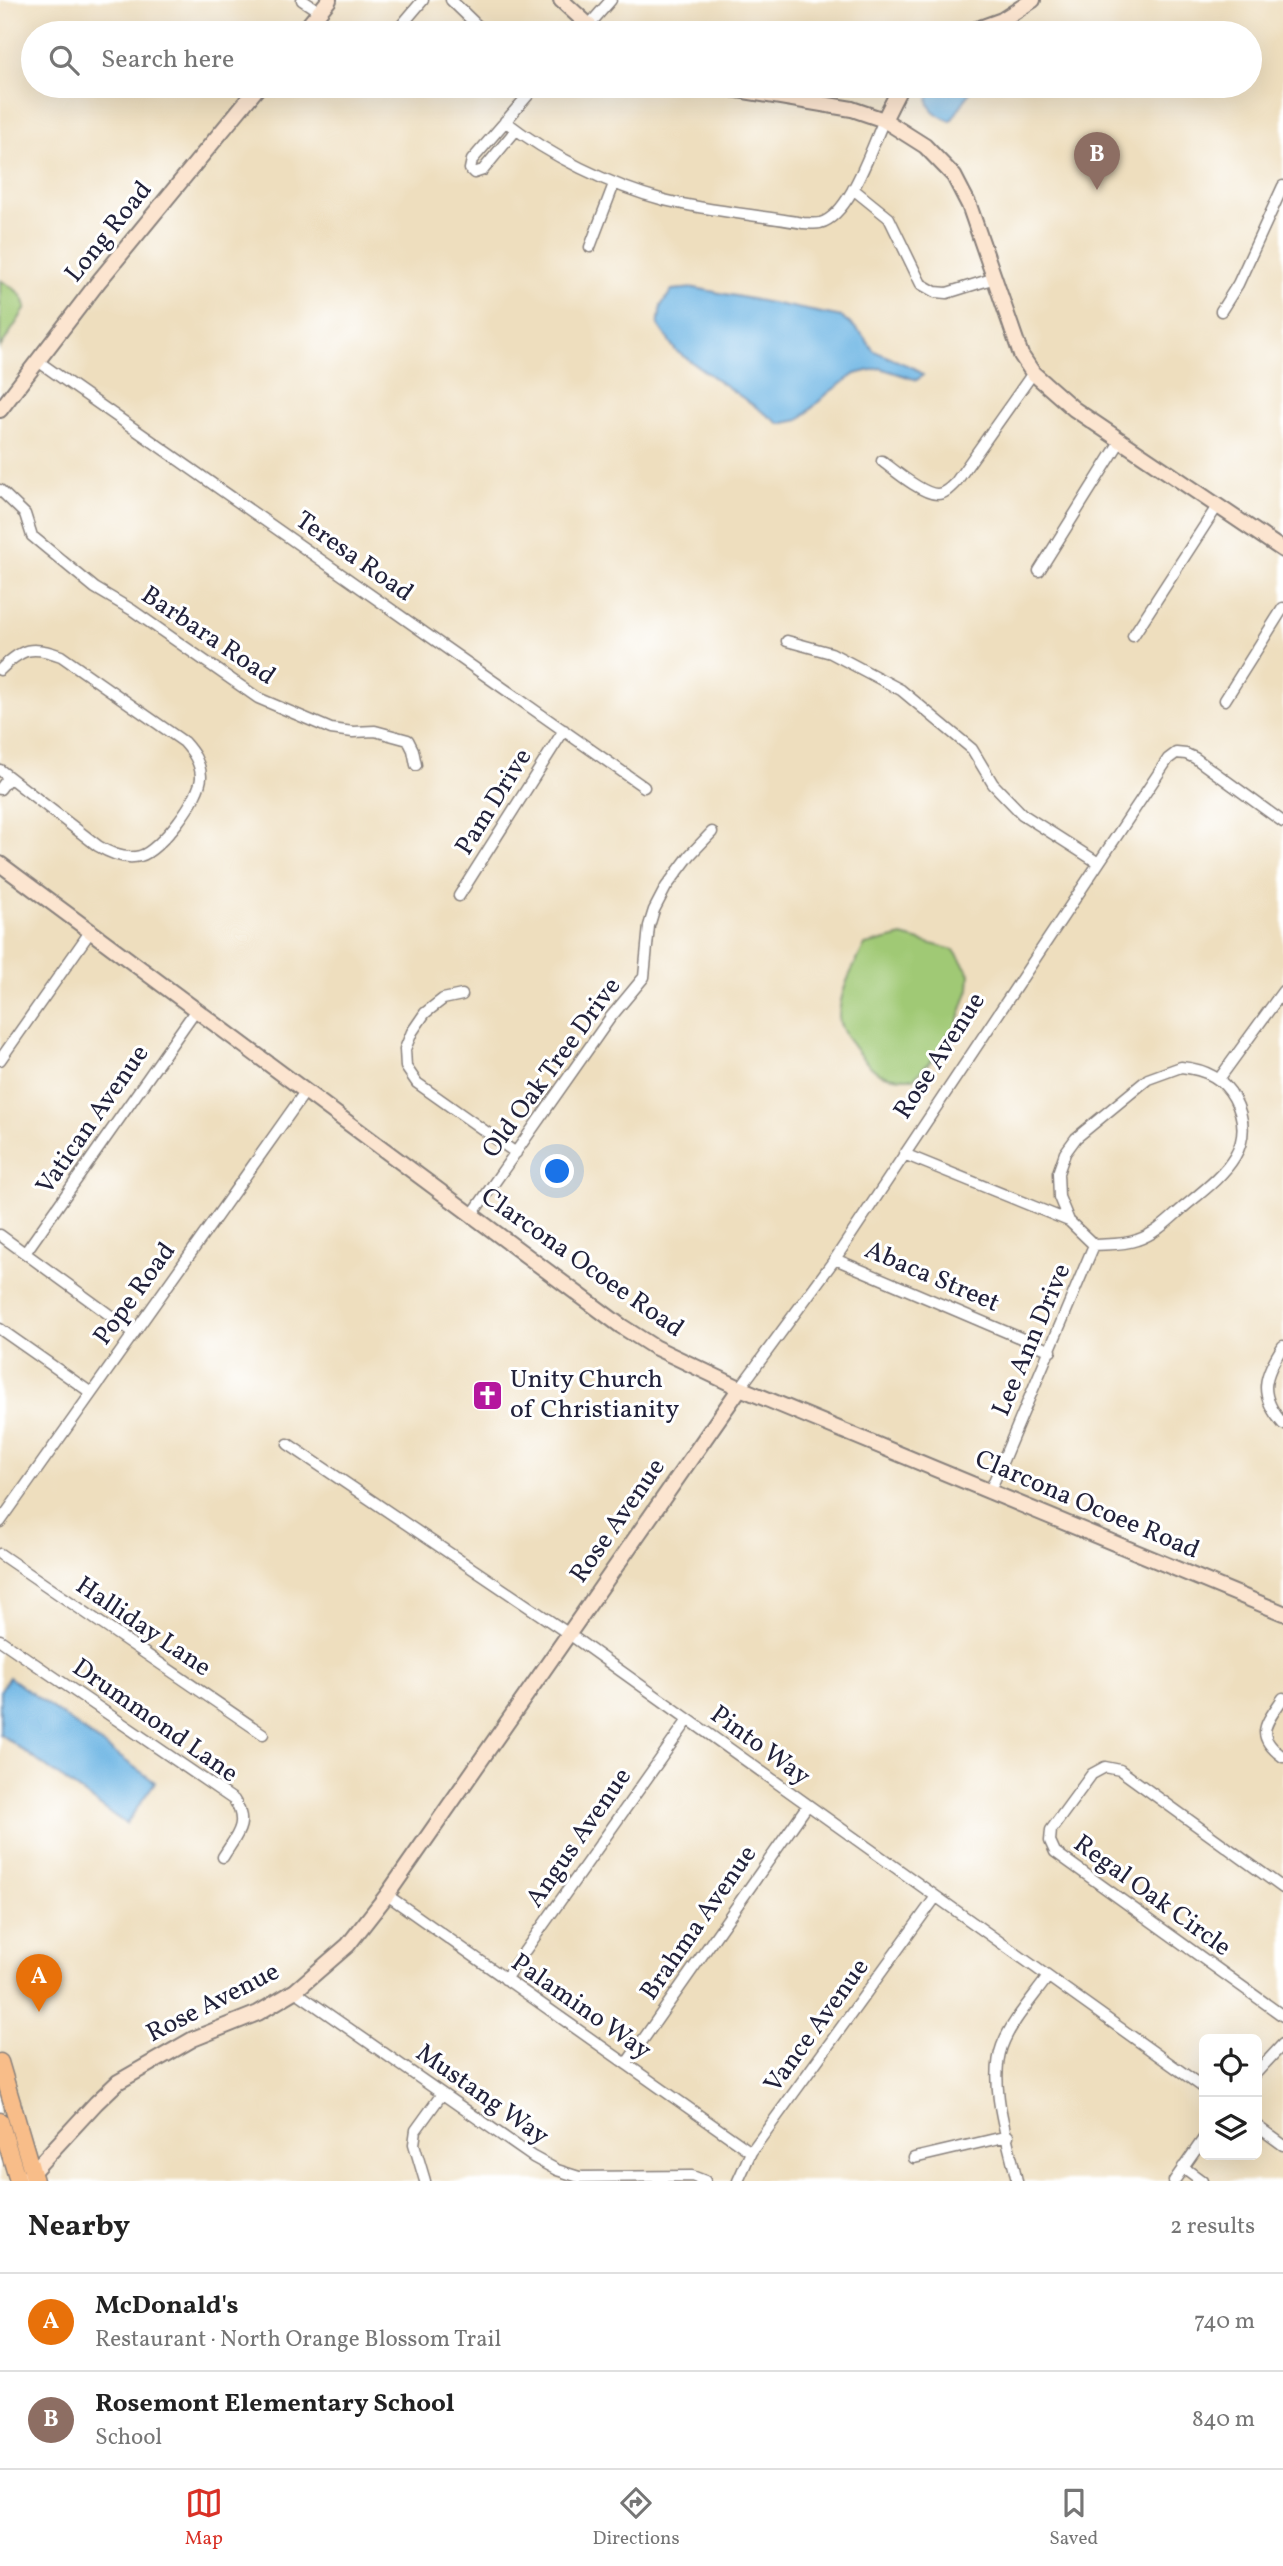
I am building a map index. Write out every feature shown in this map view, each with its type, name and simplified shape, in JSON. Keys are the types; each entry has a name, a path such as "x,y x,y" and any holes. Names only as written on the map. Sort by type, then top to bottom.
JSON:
{"main road":[{"path":"0,2062 31,2178"},
{"path":"0,2121 18,2181"}],"street":[{"path":"302,0 324,6 312,21"},
{"path":"405,21 423,0"},
{"path":"451,0 473,21"},
{"path":"561,0 580,21"},
{"path":"596,21 611,0"},
{"path":"999,21 1033,0"},
{"name":"Long Road","path":"0,410 99,281 249,98"},
{"path":"516,130 483,170 474,173 470,169 472,160 525,98"},
{"path":"786,98 852,109 884,120 925,146 954,176 970,205 1021,355 1033,373 1064,401 1283,550"},
{"path":"505,121 516,130 614,184 665,200 803,223 821,223 837,212 853,189 895,98"},
{"path":"590,247 614,184"},
{"path":"1222,311 1238,284 1283,186"},
{"path":"853,189 889,218 921,284 935,292 947,293 995,278"},
{"name":"Teresa Road","path":"39,362 644,788"},
{"path":"882,461 922,489 937,494 947,490 956,482 1033,373"},
{"path":"1039,571 1121,440"},
{"name":"Barbara Road","path":"0,490 25,513 32,536 95,588 132,610 236,684 258,698 331,729 375,731 408,740 416,765"},
{"path":"1133,636 1218,505"},
{"path":"1225,700 1283,608"},
{"path":"787,640 831,653 901,690 972,749 993,784 1022,814 1097,862"},
{"path":"0,670 26,651 40,648 61,656 184,742 195,755 201,777 195,797 160,843 140,856 125,857 98,846 4,774 0,789"},
{"name":"Pam Drive","path":"458,896 564,730"},
{"name":"Rose Avenue","path":"31,2178 96,2103 118,2082 193,2039 258,2013 295,1991 348,1945 387,1895 740,1388 835,1259 1161,767 1176,753 1195,758 1283,822"},
{"name":"Old Oak Tree Drive","path":"471,1216 610,1018 644,977 649,926 654,910 674,876 712,832"},
{"name":"Clarcona Ocoee Road","path":"0,864 471,1216 654,1348 740,1388 1283,1613"},
{"path":"0,1060 90,932"},
{"path":"1219,1079 1283,992"},
{"path":"462,995 443,999 425,1013 405,1049 406,1067 417,1083 516,1153"},
{"name":"Vatican Avenue","path":"25,1253 195,1011"},
{"name":"Lee Ann Drive","path":"1181,1067 1199,1069 1219,1079 1230,1091 1242,1113 1243,1134 1238,1152 1226,1172 1158,1230 1136,1241 1094,1244 1069,1221 1059,1197 1058,1173 1065,1153 1076,1138 1148,1079 1164,1072 1181,1067"},
{"name":"Pope Road","path":"0,1522 305,1092"},
{"path":"904,1154 1069,1221"},
{"path":"0,1235 134,1332"},
{"name":"Lee Ann Drive","path":"990,1491 1094,1244"},
{"name":"Abaca Street","path":"835,1259 1051,1351"},
{"path":"0,1329 90,1392"},
{"path":"1283,1346 1268,1369 1266,1391 1270,1409 1283,1424"},
{"name":"Pinto Way","path":"288,1444 569,1634 1199,2084"},
{"name":"Halliday Lane","path":"0,1554 262,1734"},
{"name":"Drummond Lane","path":"0,1640 233,1800 241,1811 242,1822 223,1857"},
{"path":"1283,1698 1266,1723 1264,1732 1266,1742 1283,1757"},
{"name":"Angus Avenue","path":"505,1979 688,1720"},
{"name":"Regal Oak Circle","path":"1283,1888 1119,1770 1105,1766 1091,1774 1051,1830 1050,1841 1055,1852 1283,2016"},
{"name":"Brahma Avenue","path":"626,2064 807,1806"},
{"name":"Palamino Way","path":"387,1895 751,2152"},
{"name":"Vance Avenue","path":"738,2181 751,2152 935,1898"},
{"path":"1017,2181 999,2100 998,2069 1002,2047 1047,1978"},
{"name":"Mustang Way","path":"295,1991 533,2157 556,2170 579,2177 692,2176 705,2181"},
{"path":"1262,2067 1283,2044"},
{"path":"425,2181 414,2144 416,2130 442,2094"},
{"path":"1262,2129 1283,2144"},
{"path":"914,2158 1008,2136"},
{"path":"1174,2181 1199,2145"},
{"path":"1183,2167 1202,2181"}],"green space":[{"path":"0,280 20,294 26,308 0,348"},
{"path":"902,936 954,950 970,974 969,989 955,1030 941,1050 914,1078 889,1076 875,1070 849,1040 839,1018 844,989 865,945"}],"water":[{"path":"929,98 966,98 951,121 934,111"},
{"path":"695,288 842,317 861,333 874,351 914,368 923,375 917,380 880,368 855,374 828,393 799,420 780,424 676,351 658,325 661,306 672,290"},
{"path":"9,1677 155,1782 126,1824 0,1734 0,1691"}],"place":[{"name":"Rosemont Elementary School","path":"1097,190"},
{"name":"Unity Church of Christianity","path":"487,1395"},
{"name":"McDonald's","path":"39,2012"}]}
